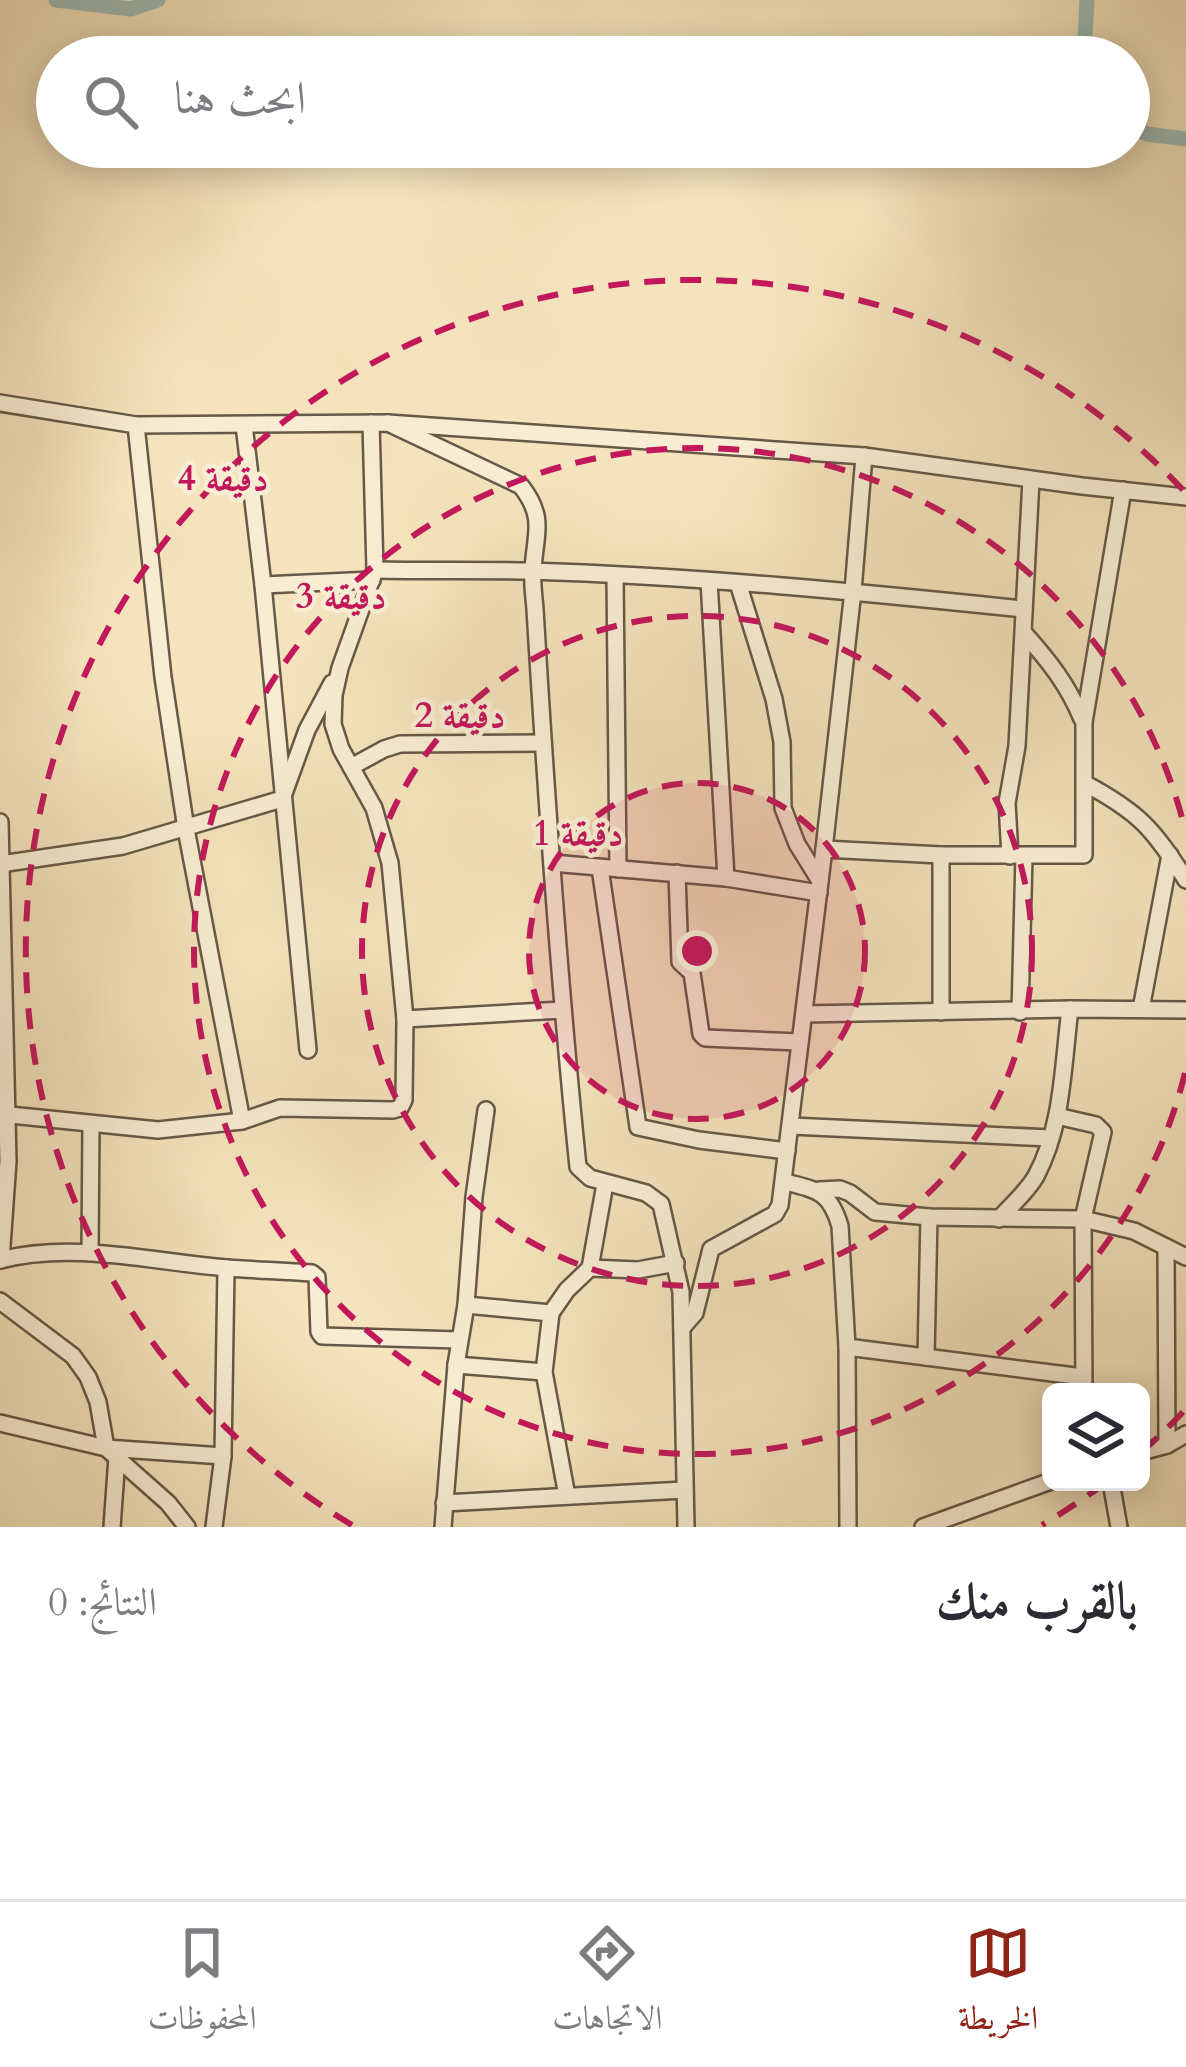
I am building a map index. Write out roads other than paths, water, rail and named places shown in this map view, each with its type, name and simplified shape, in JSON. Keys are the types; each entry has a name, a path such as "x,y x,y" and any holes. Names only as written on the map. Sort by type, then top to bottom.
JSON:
{"street":[{"path":"0,403 136,425 379,423 864,456 1186,497"},
{"path":"379,423 521,486 533,502 539,530 532,572 542,743 578,1167 590,1178 646,1193 661,1204 681,1292 686,1527"},
{"path":"4,1114 175,1130 242,1120 280,1108 400,1108 405,1018 390,863 374,808 340,749 333,724 340,668 373,575 379,423"},
{"path":"136,425 186,829 242,1120"},
{"path":"244,425 308,1050"},
{"path":"682,1328 695,1312 711,1249 775,1214 781,1205 853,592 864,456"},
{"path":"1020,1012 1017,856 1007,803 1017,746 1031,480"},
{"path":"824,850 1084,855 1084,722 1123,490"},
{"path":"263,585 373,575 532,572 737,583 1023,609"},
{"path":"616,577 609,868 638,1126 699,1140 787,1151"},
{"path":"709,581 726,878"},
{"path":"737,583 774,699 782,742 783,808 820,887"},
{"path":"1024,633 1053,665 1084,722"},
{"path":"282,799 307,730 340,668"},
{"path":"351,766 400,744 542,743"},
{"path":"1086,784 1149,826 1186,880"},
{"path":"2,864 124,846 282,799"},
{"path":"0,822 4,1114 0,1260 90,1252 315,1274 322,1336 459,1340"},
{"path":"940,1012 941,855"},
{"path":"1141,1010 1170,856"},
{"path":"552,863 820,887"},
{"path":"676,872 680,962 692,973 700,1034 800,1042"},
{"path":"999,1219 1032,1181 1051,1138 1070,1009"},
{"path":"405,1018 562,1010"},
{"path":"804,1014 1186,1010"},
{"path":"443,1527 456,1365 486,1110"},
{"path":"1057,1117 1096,1125 1103,1132 1083,1219 1084,1383"},
{"path":"90,1252 91,1124"},
{"path":"791,1126 1051,1138"},
{"path":"785,1182 850,1193 874,1212 1083,1219 1134,1231 1186,1257"},
{"path":"567,1496 544,1372 551,1313 590,1268 605,1184"},
{"path":"819,1190 835,1208 840,1226 847,1347 848,1527"},
{"path":"926,1357 929,1217"},
{"path":"1166,1247 1167,1445"},
{"path":"590,1268 638,1270 676,1263"},
{"path":"214,1527 223,1456 226,1268"},
{"path":"0,1302 0,1315"},
{"path":"0,1302 74,1356 88,1376 111,1453 112,1527"},
{"path":"466,1305 551,1313"},
{"path":"847,1347 1078,1383"},
{"path":"456,1365 544,1372"},
{"path":"0,1424 111,1453 223,1456"},
{"path":"1150,1449 1186,1434"},
{"path":"111,1453 168,1503 187,1527"},
{"path":"923,1527 956,1521 1042,1485"},
{"path":"444,1503 684,1490"},
{"path":"1113,1491 1119,1527"}],"waterway":[{"path":"56,0 131,9 158,0"},
{"path":"1085,36 1087,0"},
{"path":"1150,134 1186,139"}]}
